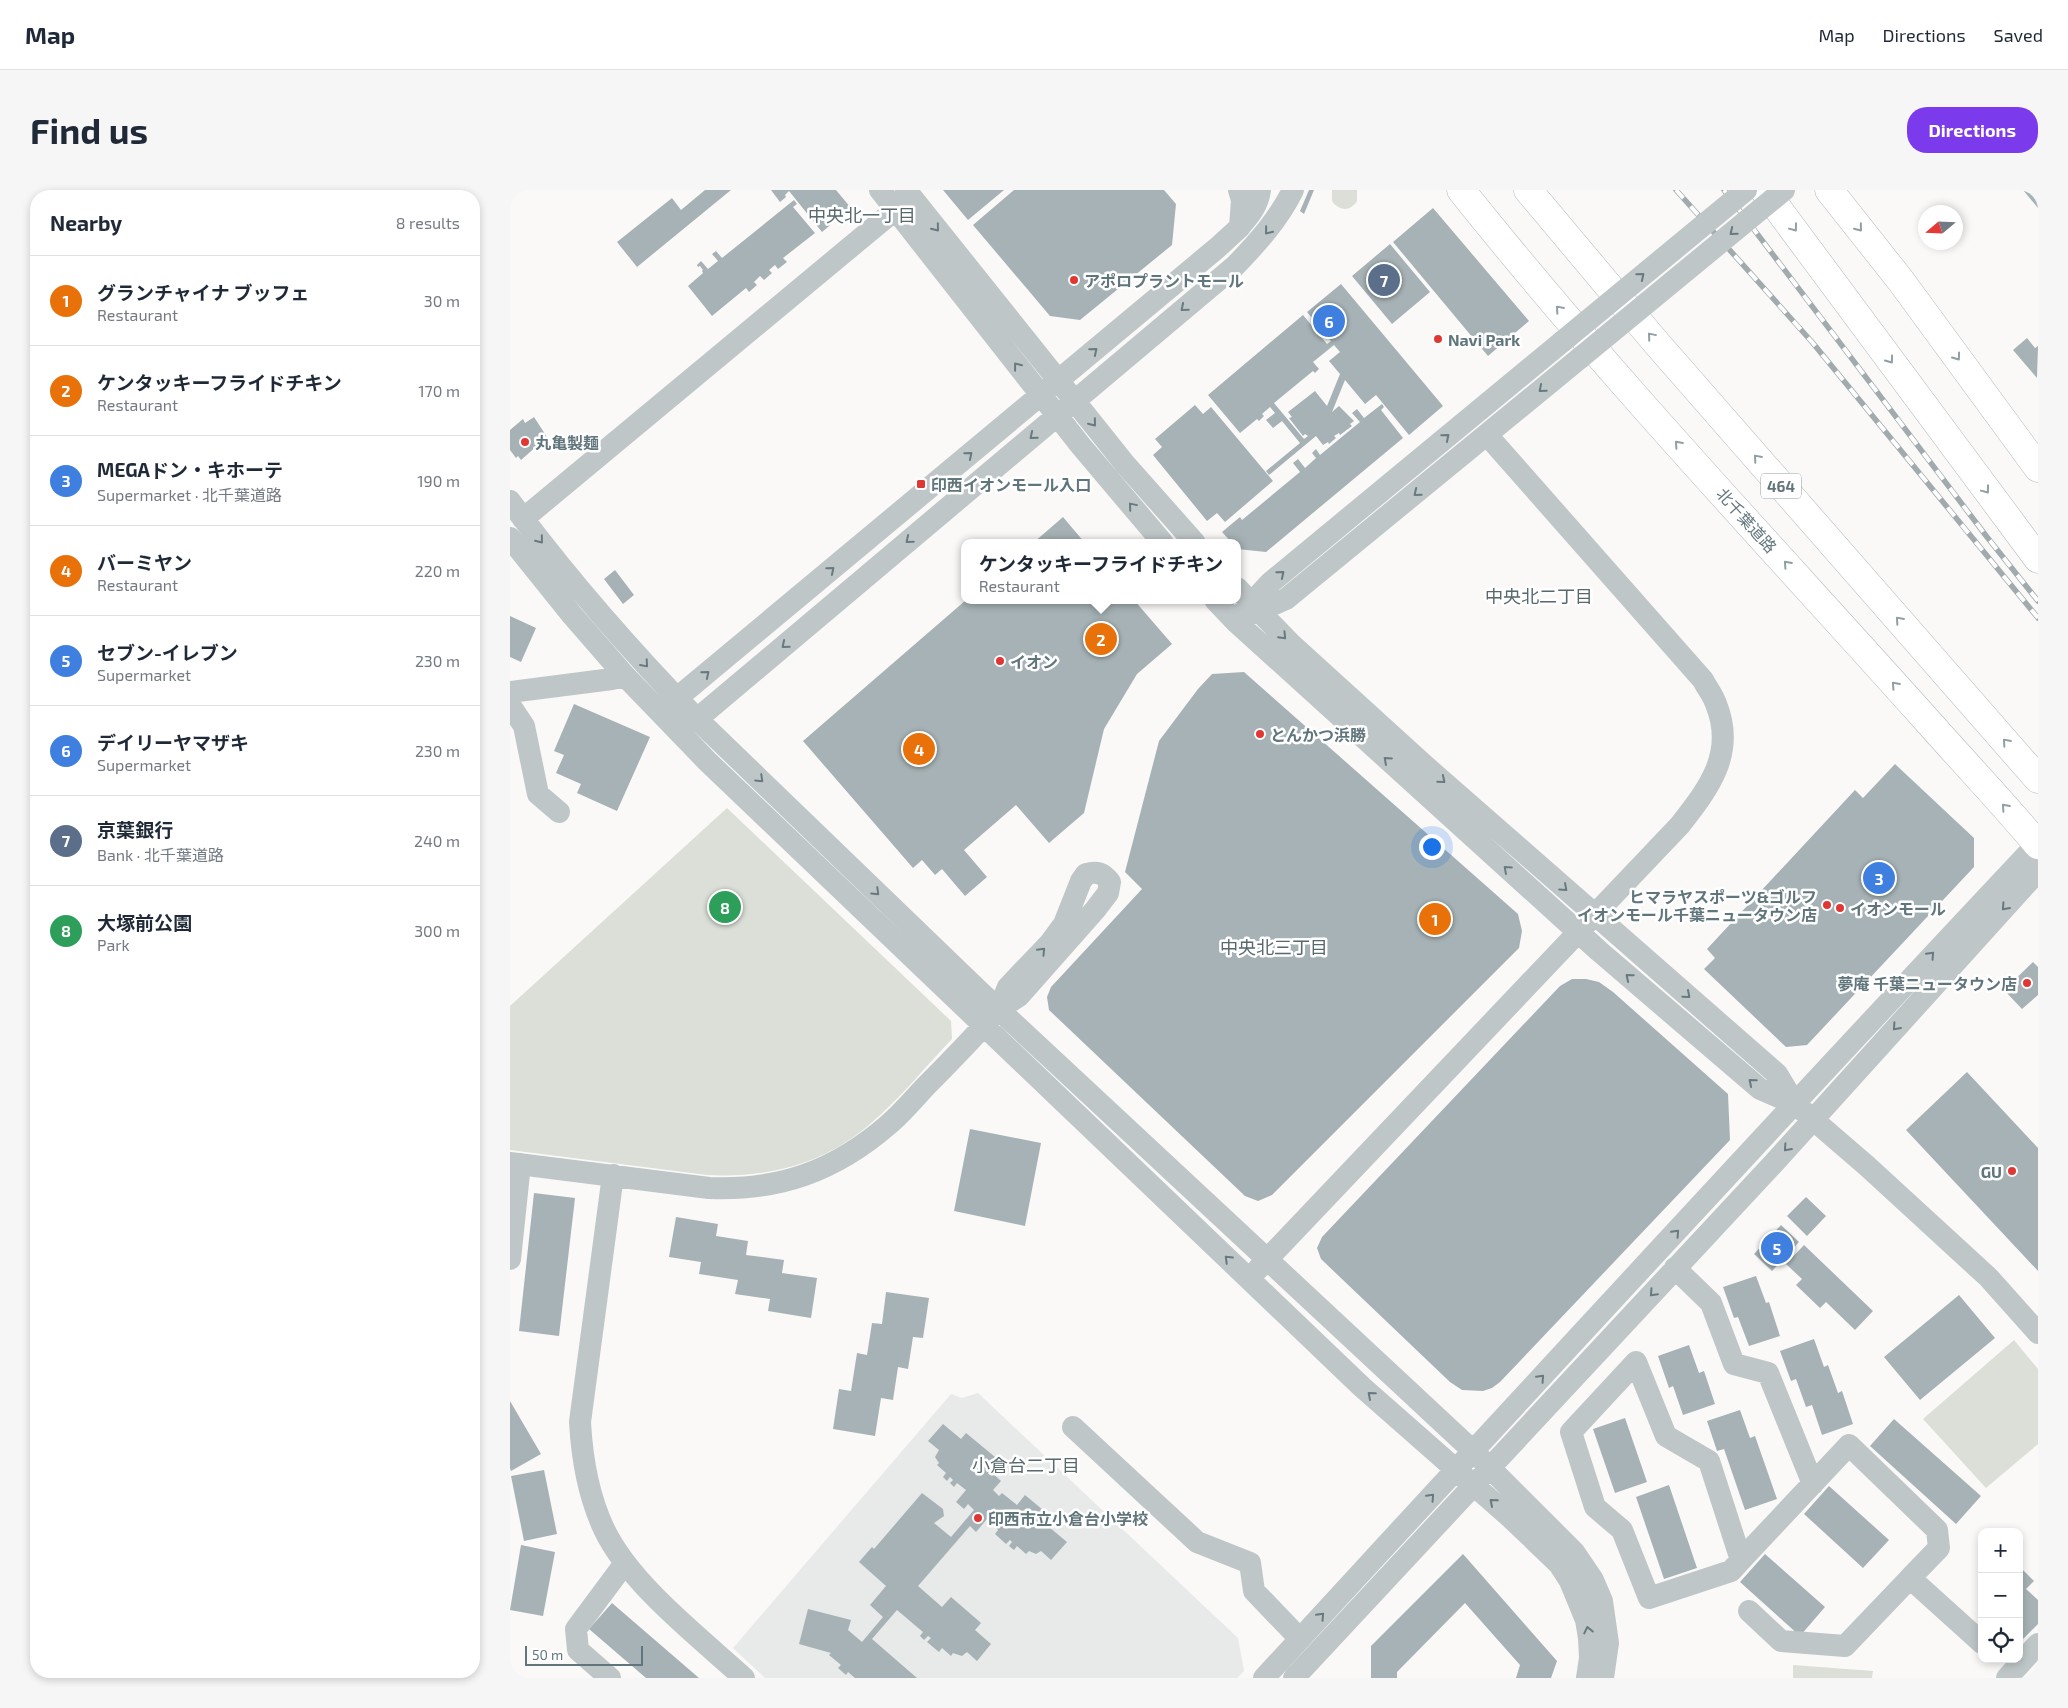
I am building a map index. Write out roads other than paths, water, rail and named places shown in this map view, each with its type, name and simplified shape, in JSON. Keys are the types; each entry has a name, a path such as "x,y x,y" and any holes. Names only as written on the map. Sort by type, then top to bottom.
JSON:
{"highway":[{"name":"北千葉道路","path":"1462,190 1529,274 1631,394 1781,557 2038,844"},
{"name":"464","path":"1528,190 1653,339 2038,779"},
{"path":"1764,190 2038,559"},
{"path":"1829,190 1901,280 2038,468"}],"street":[{"path":"880,190 1040,395 1160,539"},
{"path":"906,190 1125,464 1191,539"},
{"path":"1239,190 1242,200 1240,227"},
{"path":"673,726 677,698 1218,248 1240,227 1253,210 1259,199 1260,190"},
{"path":"673,726 697,719 1235,266 1280,216 1293,190"},
{"path":"1235,622 1249,601 1270,583 1746,190"},
{"path":"1249,601 1286,599 1784,190"},
{"path":"895,210 516,510 587,597 697,719 1249,1279 1362,1387 1473,1484 1559,1564 1570,1581 1586,1620 1590,1658 1587,1678"},
{"path":"1249,1279 1680,825 1704,795 1718,769 1723,747 1723,726 1716,703 1702,680 1487,435"},
{"path":"510,538 572,615 625,676 673,726 991,1017 1268,1258 1490,1467 1574,1552 1593,1580 1602,1601 1608,1642 1603,1678"},
{"path":"1249,601 1288,642 1416,758 1777,1074 1796,1104 1988,1277 2038,1333"},
{"path":"1219,604 1235,622 1578,933 1760,1089 1796,1104"},
{"path":"510,692 625,676"},
{"path":"510,704 524,726 538,794 559,812"},
{"path":"1264,1678 1796,1104 1898,991 2038,844"},
{"path":"1294,1678 1813,1119 2038,871"},
{"path":"510,1251 515,1164 709,1188 732,1189 780,1183 819,1171 858,1148 889,1124 1100,904 1108,893 1110,882 1105,876 1093,872 1086,874 1081,881 1064,924 1014,992"},
{"path":"613,1175 580,1422 582,1458 590,1494 604,1529 625,1563 650,1592 744,1678"},
{"path":"1675,1268 1711,1303 1734,1364 1768,1373 1813,1484"},
{"path":"1612,1336 1636,1362 1666,1436 1709,1461 1742,1560"},
{"path":"1636,1362 1571,1432 1594,1507 1622,1530 1649,1598 1731,1571 1849,1445 1937,1530 1939,1548 1844,1646 1781,1641 1749,1611"},
{"path":"1073,1427 1197,1542 1250,1563 1254,1591 1300,1639"},
{"path":"610,1678 578,1650 576,1629 625,1563"},
{"path":"1910,1578 1978,1639"},
{"path":"2010,1672 2038,1644"}],"railway":[{"path":"1676,190 1812,342 2038,618"},
{"path":"1724,190 1987,537 2038,601"}],"place":[{"name":"アポロプラントモール","path":"1074,280"},
{"name":"京葉銀行","path":"1384,280"},
{"name":"デイリーヤマザキ","path":"1329,321"},
{"name":"Navi Park","path":"1438,339"},
{"name":"丸亀製麺","path":"525,442"},
{"name":"印西イオンモール入口","path":"921,484"},
{"name":"ケンタッキーフライドチキン","path":"1101,639"},
{"name":"イオン","path":"1000,661"},
{"name":"とんかつ浜勝","path":"1260,734"},
{"name":"バーミヤン","path":"919,749"},
{"name":"MEGAドン・キホーテ","path":"1879,878"},
{"name":"ヒマラヤスポーツ&ゴルフ イオンモール千葉ニュータウン店","path":"1827,905"},
{"name":"大塚前公園","path":"725,907"},
{"name":"イオンモール","path":"1840,908"},
{"name":"グランチャイナ ブッフェ","path":"1435,919"},
{"name":"夢庵 千葉ニュータウン店","path":"2027,983"},
{"name":"GU","path":"2012,1171"},
{"name":"セブン-イレブン","path":"1777,1248"},
{"name":"印西市立小倉台小学校","path":"978,1518"}],"district":[{"name":"中央北一丁目","path":"862,215"},
{"name":"中央北二丁目","path":"1539,596"},
{"name":"中央北三丁目","path":"1274,947"},
{"name":"小倉台二丁目","path":"1026,1465"}]}
